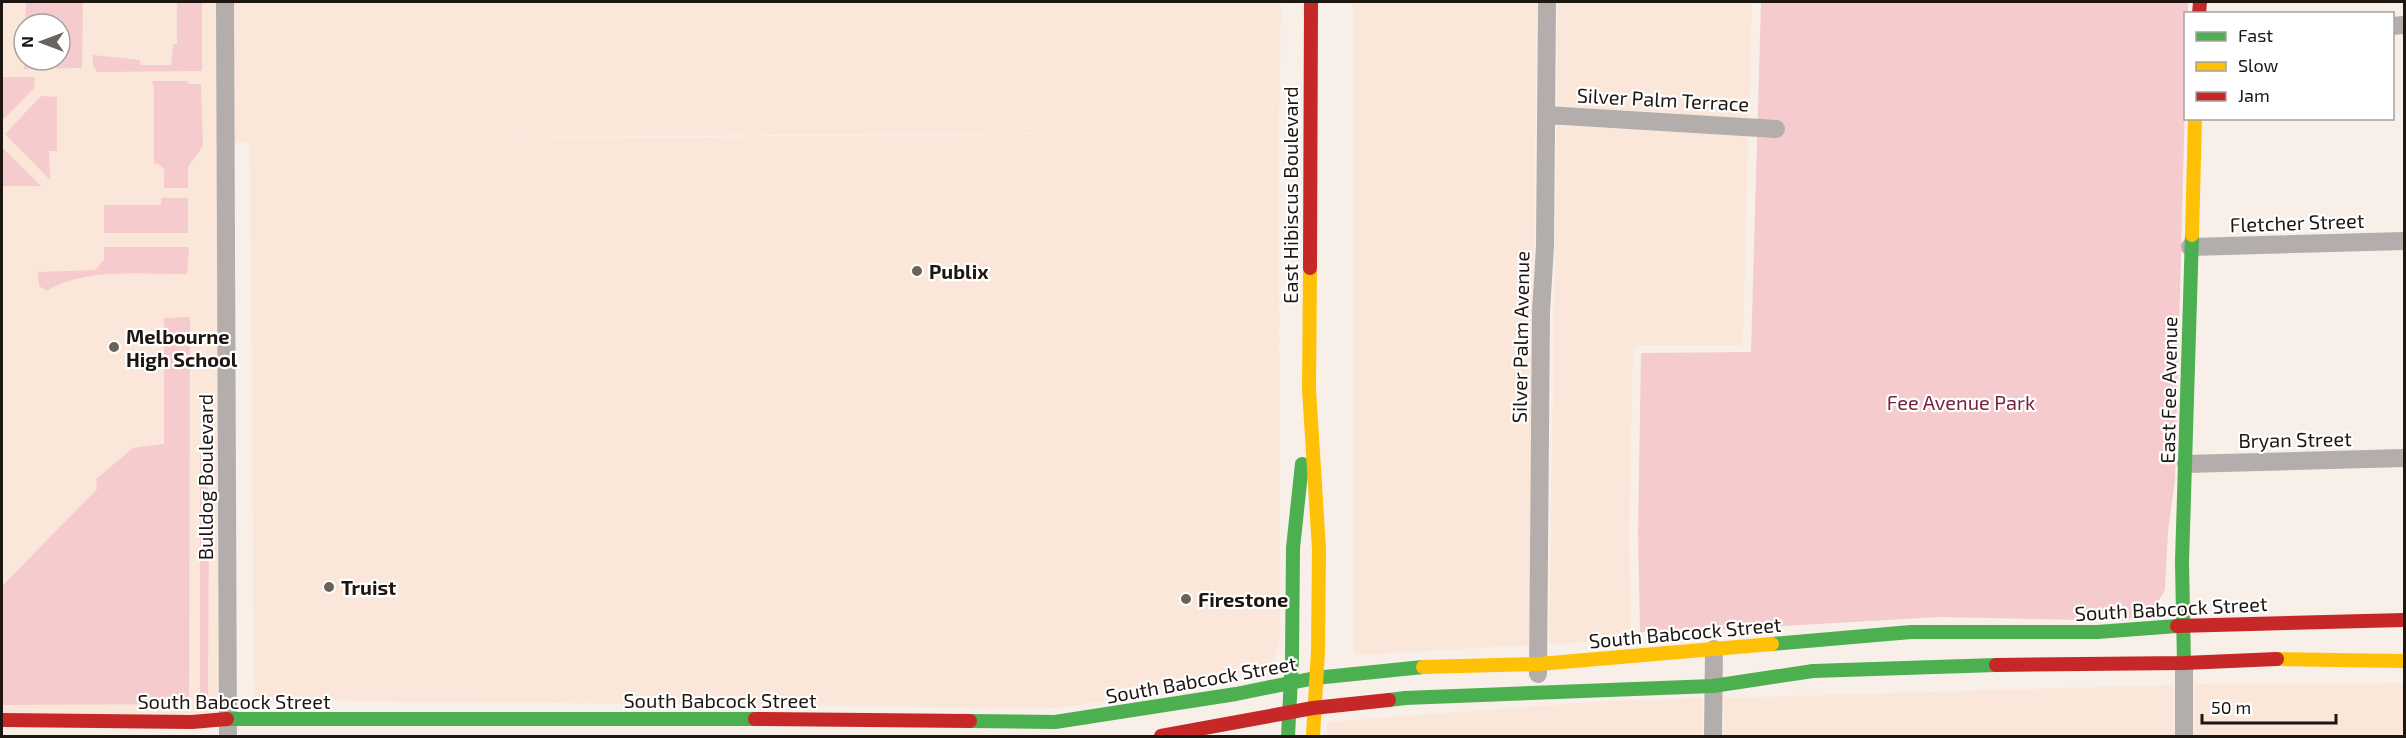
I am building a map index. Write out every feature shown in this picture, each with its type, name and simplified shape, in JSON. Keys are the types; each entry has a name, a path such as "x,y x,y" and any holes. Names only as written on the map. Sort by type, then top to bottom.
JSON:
{"main road":[{"name":"East Hibiscus Boulevard","path":"1311,2 1309,389 1319,549 1318,651 1313,736"},
{"name":"East Fee Avenue","path":"2184,663 2182,562 2195,120"},
{"name":"East Hibiscus Boulevard","path":"1288,736 1293,549 1309,389"},
{"name":"South Babcock Street","path":"2,720 192,722 228,728 791,719 1054,722 1155,708 1315,678 1405,667 1539,669 1714,649 1911,632 2097,632 2183,625 2404,620"},
{"path":"1161,736 1313,708 1405,698 1713,686 1813,671 1952,664 2184,663 2305,658 2404,661"},
{"path":"773,731 791,719"},
{"path":"807,732 837,719"}],"street":[{"name":"Bulldog Boulevard","path":"225,2 228,728"},
{"name":"Silver Palm Avenue","path":"1539,669 1540,312 1545,246 1547,2"},
{"name":"Silver Palm Terrace","path":"1547,115 1776,129"},
{"name":"Fletcher Street","path":"2190,247 2404,241"},
{"name":"Bryan Street","path":"2186,464 2404,458"},
{"path":"1713,736 1714,649"},
{"path":"2184,663 2184,736"}],"shaded area":[{"path":"2,2 1281,2 1280,642 1271,666 1059,708 254,700 250,143 227,142 229,722 2,720","holes":["1035,134 404,140 649,136"]},
{"path":"1353,2 1537,2 1529,645 1354,655"},
{"path":"1557,2 1752,2 1749,118 1557,106"},
{"path":"1557,125 1748,136 1743,345 1641,345 1633,350 1629,533 1631,632 1637,639 1549,644"},
{"path":"2404,683 2404,736 2194,736 2194,684"},
{"path":"2174,685 2174,736 1724,736 1724,698"},
{"path":"1703,698 1703,736 1327,736 1327,722 1606,701"}],"green space":[{"path":"26,2 83,2 82,68 72,68 72,12 26,12"},
{"path":"177,2 202,2 202,71 97,72 93,66 93,55 140,60 141,65 171,65 173,44 177,44"},
{"name":"Fee Avenue Park","path":"1761,2 2188,2 2188,12 2184,12 2185,120 2175,480 2168,531 2165,590 2157,604 2126,621 1940,617 1679,632 1640,632 1638,533 1641,353 1751,352"},
{"path":"2,77 35,77 34,88 2,121"},
{"path":"152,81 187,81 188,84 201,84 203,146 188,167 188,188 164,188 164,169 154,164 154,87"},
{"path":"41,96 57,97 57,151 49,151 50,180 5,134"},
{"path":"2,147 41,186 2,186"},
{"path":"161,198 188,198 188,233 104,233 104,205 161,205"},
{"path":"104,247 189,247 187,274 96,275 62,283 47,291 39,286 38,272 95,270 104,260"},
{"path":"190,317 189,704 2,705 2,586 97,489 96,479 133,448 164,444 164,318"},
{"path":"200,452 207,475 209,503 208,695 200,702"}],"traffic: fast":[{"path":"2184,663 2182,562 2192,235"},
{"path":"1288,736 1292,658 1293,548 1302,464"},
{"path":"1772,644 1911,632 2097,632 2177,626"},
{"path":"1389,700 1713,686 1813,671 1996,665"},
{"path":"970,721 1055,722 1236,694 1315,678 1423,667"},
{"path":"227,719 755,719"}],"traffic: slow":[{"path":"2192,235 2195,120"},
{"path":"1310,268 1309,389 1319,549 1318,651 1313,736"},
{"path":"1423,667 1539,664 1772,644"},
{"path":"2277,659 2404,661"}],"traffic: jam":[{"path":"1310,268 1311,2"},
{"path":"2199,12 2200,2"},
{"path":"2177,626 2404,620"},
{"path":"1996,665 2184,663 2277,659"},
{"path":"1161,736 1313,708 1389,700"},
{"path":"2,720 192,722 227,719"},
{"path":"755,719 970,721"}],"place":[{"name":"Publix","path":"917,271"},
{"name":"Melbourne High School","path":"114,347"},
{"name":"Truist","path":"329,587"},
{"name":"Firestone","path":"1186,599"}]}
